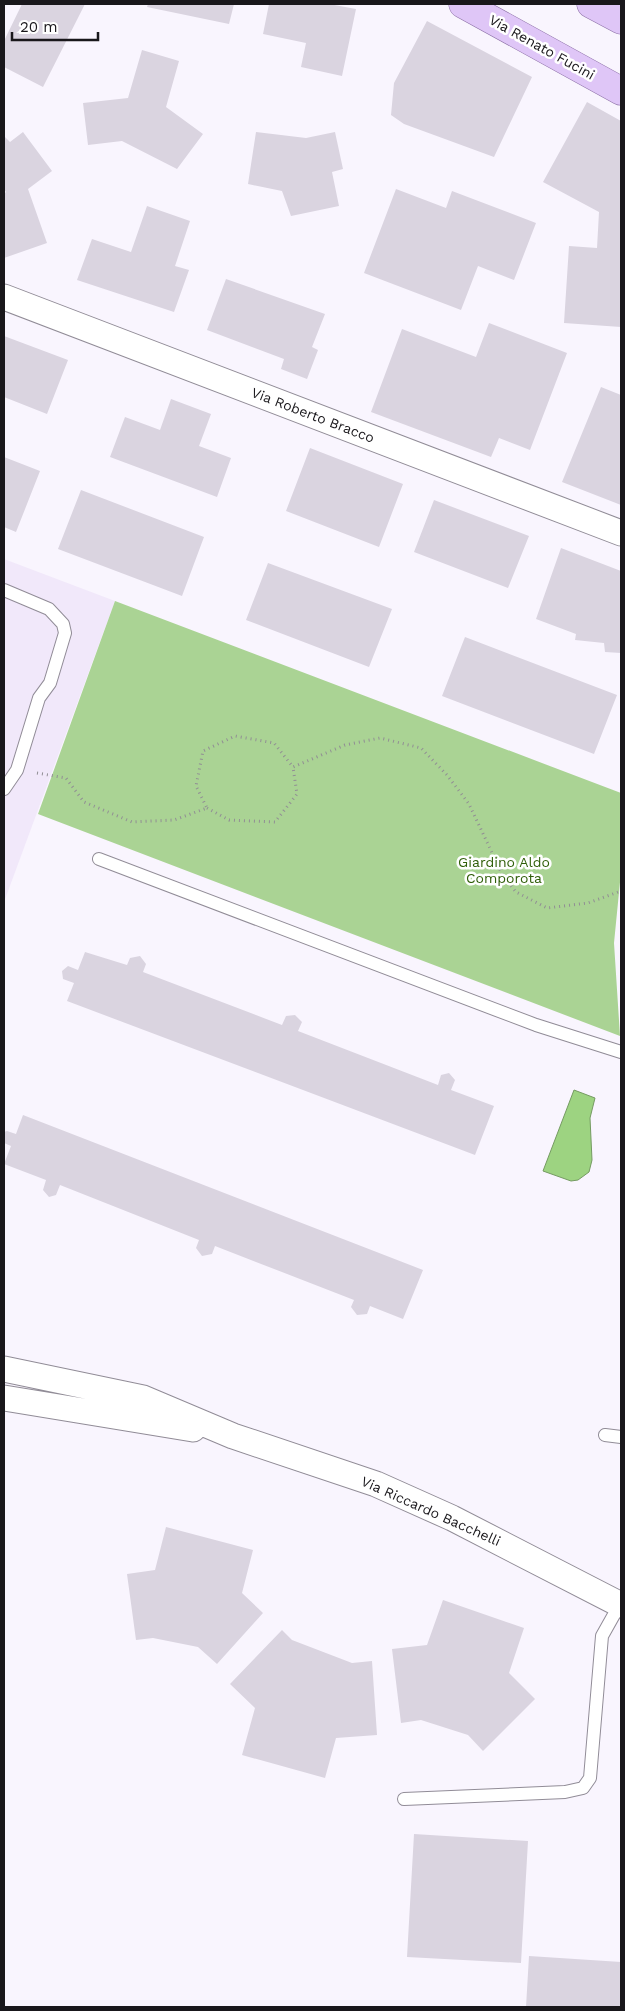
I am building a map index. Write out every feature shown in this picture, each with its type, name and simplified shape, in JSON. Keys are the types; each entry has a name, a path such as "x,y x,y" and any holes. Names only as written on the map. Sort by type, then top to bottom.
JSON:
{"main road":[{"name":"Via Renato Fucini","path":"463,4 621,91"},
{"path":"592,4 621,20"}],"street":[{"name":"Via Roberto Bracco","path":"4,298 621,534"},
{"name":"Via Riccardo Bacchelli","path":"4,1369 143,1398 233,1436 376,1484 508,1545 620,1604"},
{"name":"Via Riccardo Bacchelli","path":"4,1398 233,1436"}],"lane":[{"path":"4,590 49,609 63,624 65,633 50,683 39,698 17,770 4,789"},
{"path":"99,859 536,1025 621,1052"},
{"path":"605,1435 621,1437"},
{"path":"404,1800 565,1792 583,1788 590,1778 602,1636 620,1604"}],"path":[{"path":"235,736 274,743 293,767 297,794 275,822 229,820 207,808 196,786 203,751 235,736"},
{"path":"293,767 345,745 380,738 420,748 447,775 469,804 503,876 516,892 547,908 588,903 621,891"},
{"path":"17,770 66,778 84,802 132,822 174,820 207,808"}],"shaded area":[{"path":"4,559 115,601 4,902"},
{"path":"574,1090 595,1098 590,1118 592,1160 589,1172 578,1180 571,1181 543,1171"}],"green space":[{"name":"Giardino Aldo Comporota","path":"115,601 621,793 621,872 614,943 620,1036 38,814"}],"building":[{"path":"22,4 85,4 43,87 4,67 4,41"},
{"path":"148,4 234,4 229,24 147,7"},
{"path":"269,4 329,4 356,9 342,76 301,67 306,43 263,34"},
{"path":"427,21 532,77 494,157 404,124 391,115 394,83"},
{"path":"142,50 179,61 166,107 203,134 177,169 122,141 88,145 83,103 128,98"},
{"path":"587,102 621,121 621,327 564,323 569,246 597,248 599,212 543,182"},
{"path":"23,132 52,171 28,189 47,243 4,258 4,194 6,192 4,189 4,136 10,142"},
{"path":"256,132 306,138 335,132 343,169 332,172 339,206 291,216 282,191 248,184"},
{"path":"396,189 446,208 452,191 536,223 514,280 478,266 461,310 364,273"},
{"path":"147,206 190,221 175,266 189,270 174,312 77,280 92,239 131,252"},
{"path":"226,279 325,314 312,347 318,350 307,379 281,369 284,359 207,330"},
{"path":"489,323 567,353 530,450 499,438 491,457 371,412 402,329 476,357"},
{"path":"4,336 68,360 47,414 4,397"},
{"path":"601,387 621,395 621,505 562,482"},
{"path":"171,399 211,414 199,446 231,458 217,497 110,457 125,417 160,430"},
{"path":"310,448 403,484 379,547 286,511"},
{"path":"4,457 40,471 16,532 4,527"},
{"path":"81,490 204,537 182,596 58,549"},
{"path":"434,500 529,536 508,588 414,552"},
{"path":"561,548 621,571 621,653 605,652 604,643 575,640 576,634 536,619"},
{"path":"268,563 392,609 369,667 246,620"},
{"path":"465,637 617,695 594,754 442,696"},
{"path":"85,952 127,965 130,958 140,956 146,964 143,972 282,1025 286,1016 295,1015 302,1022 298,1031 438,1085 441,1075 449,1073 455,1080 451,1090 494,1106 475,1155 67,1001 74,983 63,979 62,971 68,966 78,970"},
{"path":"23,1115 423,1270 403,1319 370,1306 367,1314 357,1315 351,1307 354,1300 215,1246 212,1254 202,1256 196,1248 199,1240 60,1185 56,1195 49,1197 43,1190 46,1180 4,1164 11,1146 4,1143 4,1132 16,1134"},
{"path":"166,1527 253,1550 242,1593 263,1613 217,1664 198,1647 153,1638 136,1640 127,1574 155,1570"},
{"path":"443,1600 524,1628 509,1673 535,1699 483,1751 468,1735 421,1720 401,1723 392,1649 427,1645"},
{"path":"282,1630 292,1640 352,1663 372,1661 377,1735 336,1738 325,1778 242,1755 255,1708 230,1684"},
{"path":"414,1834 528,1841 521,1963 407,1957"},
{"path":"529,1956 621,1962 621,2007 526,2007"}]}
